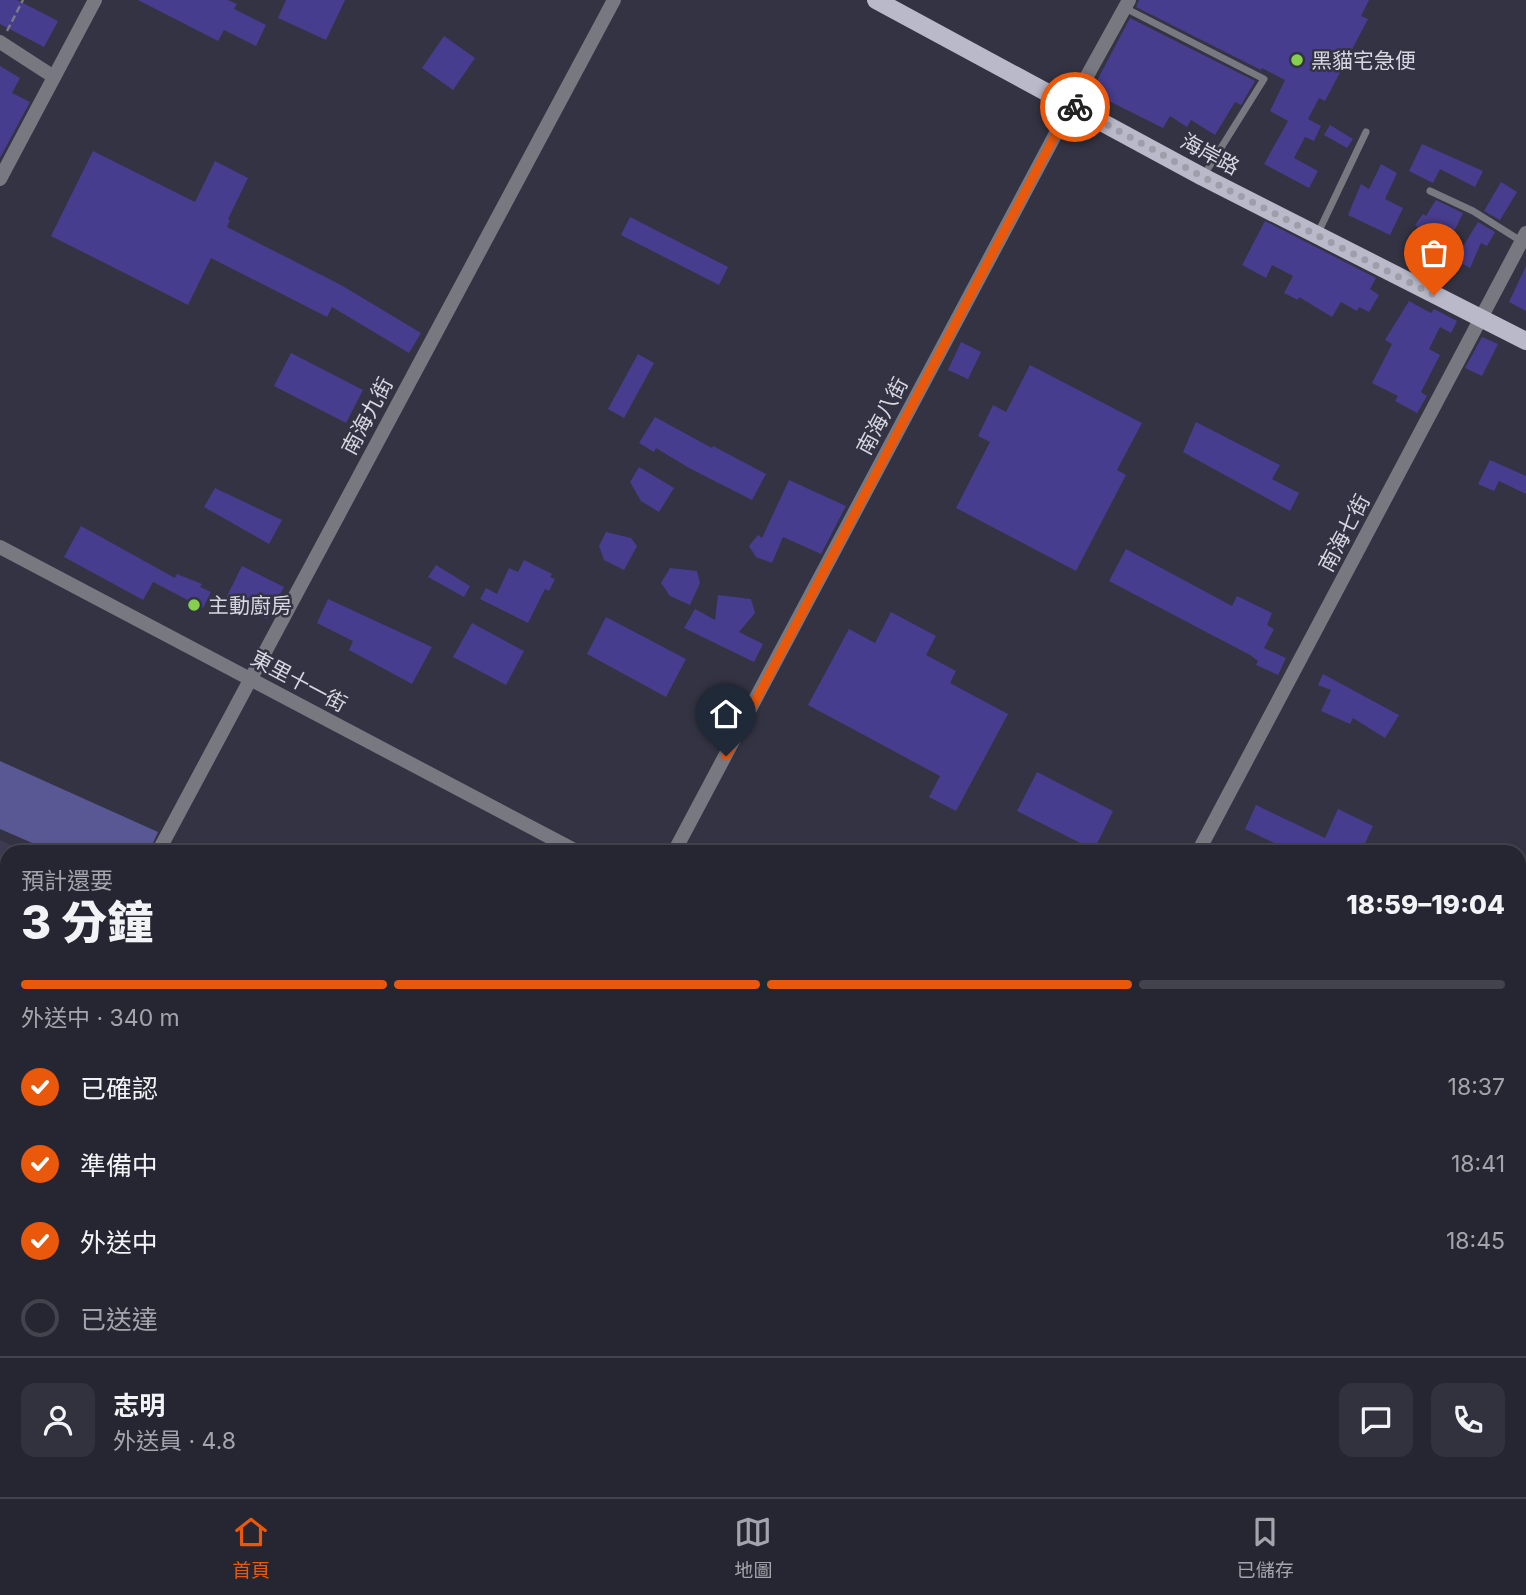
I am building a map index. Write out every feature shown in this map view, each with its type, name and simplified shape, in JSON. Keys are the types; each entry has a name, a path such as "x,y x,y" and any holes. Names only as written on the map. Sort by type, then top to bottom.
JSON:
{"main road":[{"name":"海岸路","path":"876,0 1203,177 1526,341"}],"street":[{"path":"0,179 95,0"},
{"name":"南海九街","path":"162,845 614,0"},
{"name":"南海八街","path":"678,845 1127,4"},
{"path":"1,43 54,77"},
{"name":"南海七街","path":"1202,845 1524,237"},
{"name":"東里十一街","path":"0,548 565,845"}],"lane":[{"path":"1127,4 1264,79 1203,177"},
{"path":"1317,235 1366,132"},
{"path":"1430,191 1524,237"}],"path":[{"path":"1,43 23,0"}],"shaded area":[{"path":"0,761 158,832 152,845 37,845 0,829"}],"building":[{"path":"0,0 17,0 58,21 44,47 0,24"},
{"path":"138,0 228,0 237,4 234,9 266,25 256,46 224,30 218,41"},
{"path":"286,0 345,0 326,40 278,18"},
{"name":"黑貓宅急便","path":"1139,0 1369,0 1361,16 1368,19 1325,101 1319,98 1308,119 1321,126 1314,141 1305,137 1294,158 1318,171 1309,188 1264,164 1288,121 1270,111 1285,80 1136,7"},
{"path":"1130,18 1255,81 1241,105 1235,102 1215,135 1191,120 1187,127 1170,116 1163,128 1091,92"},
{"path":"444,36 475,58 453,90 422,68"},
{"path":"0,66 20,78 12,93 30,102 0,158"},
{"path":"1330,125 1353,139 1347,148 1324,135"},
{"path":"1422,144 1483,171 1475,187 1440,169 1433,183 1409,171"},
{"path":"93,151 195,202 215,161 248,178 228,219 230,220 227,227 341,285 421,333 409,353 332,307 327,317 211,258 188,305 51,236"},
{"path":"1381,164 1397,173 1385,199 1403,208 1390,235 1348,215 1361,184 1369,189"},
{"path":"1501,182 1517,192 1500,220 1484,211"},
{"path":"1436,200 1463,213 1451,238 1464,245 1478,222 1495,232 1487,246 1481,243 1470,268 1435,249 1438,244 1415,225 1423,214 1426,216"},
{"path":"630,217 728,267 719,285 621,235"},
{"path":"1265,221 1376,278 1370,289 1379,295 1369,312 1359,307 1357,311 1341,302 1332,317 1299,297 1298,300 1284,293 1293,276 1272,265 1266,278 1242,265"},
{"path":"1526,266 1526,311 1509,302"},
{"path":"1409,301 1431,313 1434,309 1457,321 1451,333 1440,327 1429,349 1440,355 1421,392 1427,396 1417,413 1395,401 1398,396 1372,383 1392,344 1385,340"},
{"path":"1482,337 1498,344 1482,376 1465,368"},
{"path":"961,342 981,352 968,379 948,370"},
{"path":"291,353 363,390 346,423 274,386"},
{"path":"638,354 654,363 624,418 608,409"},
{"path":"1030,365 1142,423 1117,470 1126,475 1076,571 956,508 990,442 978,436 993,405 1006,412"},
{"path":"655,417 766,474 752,500 656,448 654,452 639,443"},
{"path":"1196,422 1280,465 1272,479 1299,493 1290,511 1183,452"},
{"path":"1490,460 1526,476 1526,494 1499,481 1494,491 1478,484"},
{"path":"639,467 674,488 659,512 641,501 630,482"},
{"path":"789,480 846,506 821,554 783,537 772,563 756,557 749,546 758,535 762,538"},
{"path":"215,488 282,520 269,544 204,507"},
{"path":"81,526 175,578 177,574 202,584 200,587 211,592 203,608 153,582 143,600 64,557"},
{"path":"606,532 631,538 637,546 624,570 604,560 599,546"},
{"path":"1126,549 1232,606 1237,596 1272,613 1267,625 1274,629 1264,648 1286,658 1278,675 1256,665 1258,661 1250,655 1109,581"},
{"path":"524,560 552,574 550,577 555,579 549,591 545,589 528,623 480,599 486,588 497,594 509,568 518,572"},
{"path":"436,565 470,586 464,597 428,577"},
{"path":"242,566 284,587 267,619 226,598"},
{"path":"670,568 697,571 700,583 690,605 670,596 661,583"},
{"path":"718,595 751,599 755,613 739,632 763,644 754,662 684,628 695,609 715,620"},
{"path":"328,599 432,647 412,684 349,650 353,641 317,623"},
{"path":"891,612 936,636 926,655 956,671 950,683 1008,714 956,811 929,797 940,776 808,705 849,629 875,643"},
{"path":"606,617 686,659 666,697 587,654"},
{"path":"472,623 524,651 506,685 453,657"},
{"path":"1323,674 1399,715 1385,738 1353,718 1350,724 1321,711 1331,690 1318,685"},
{"path":"1037,772 1113,811 1096,845 1084,845 1017,811"},
{"path":"1256,805 1325,838 1338,809 1373,826 1364,845 1278,845 1245,829"}],"way so far":[{"path":"1075,107 1203,177 1434,295"}],"place":[{"name":"黑貓宅急便","path":"1297,60"},
{"name":"主動廚房","path":"194,605"}],"route":[{"path":"726,756 1071,105 1075,107"}]}
